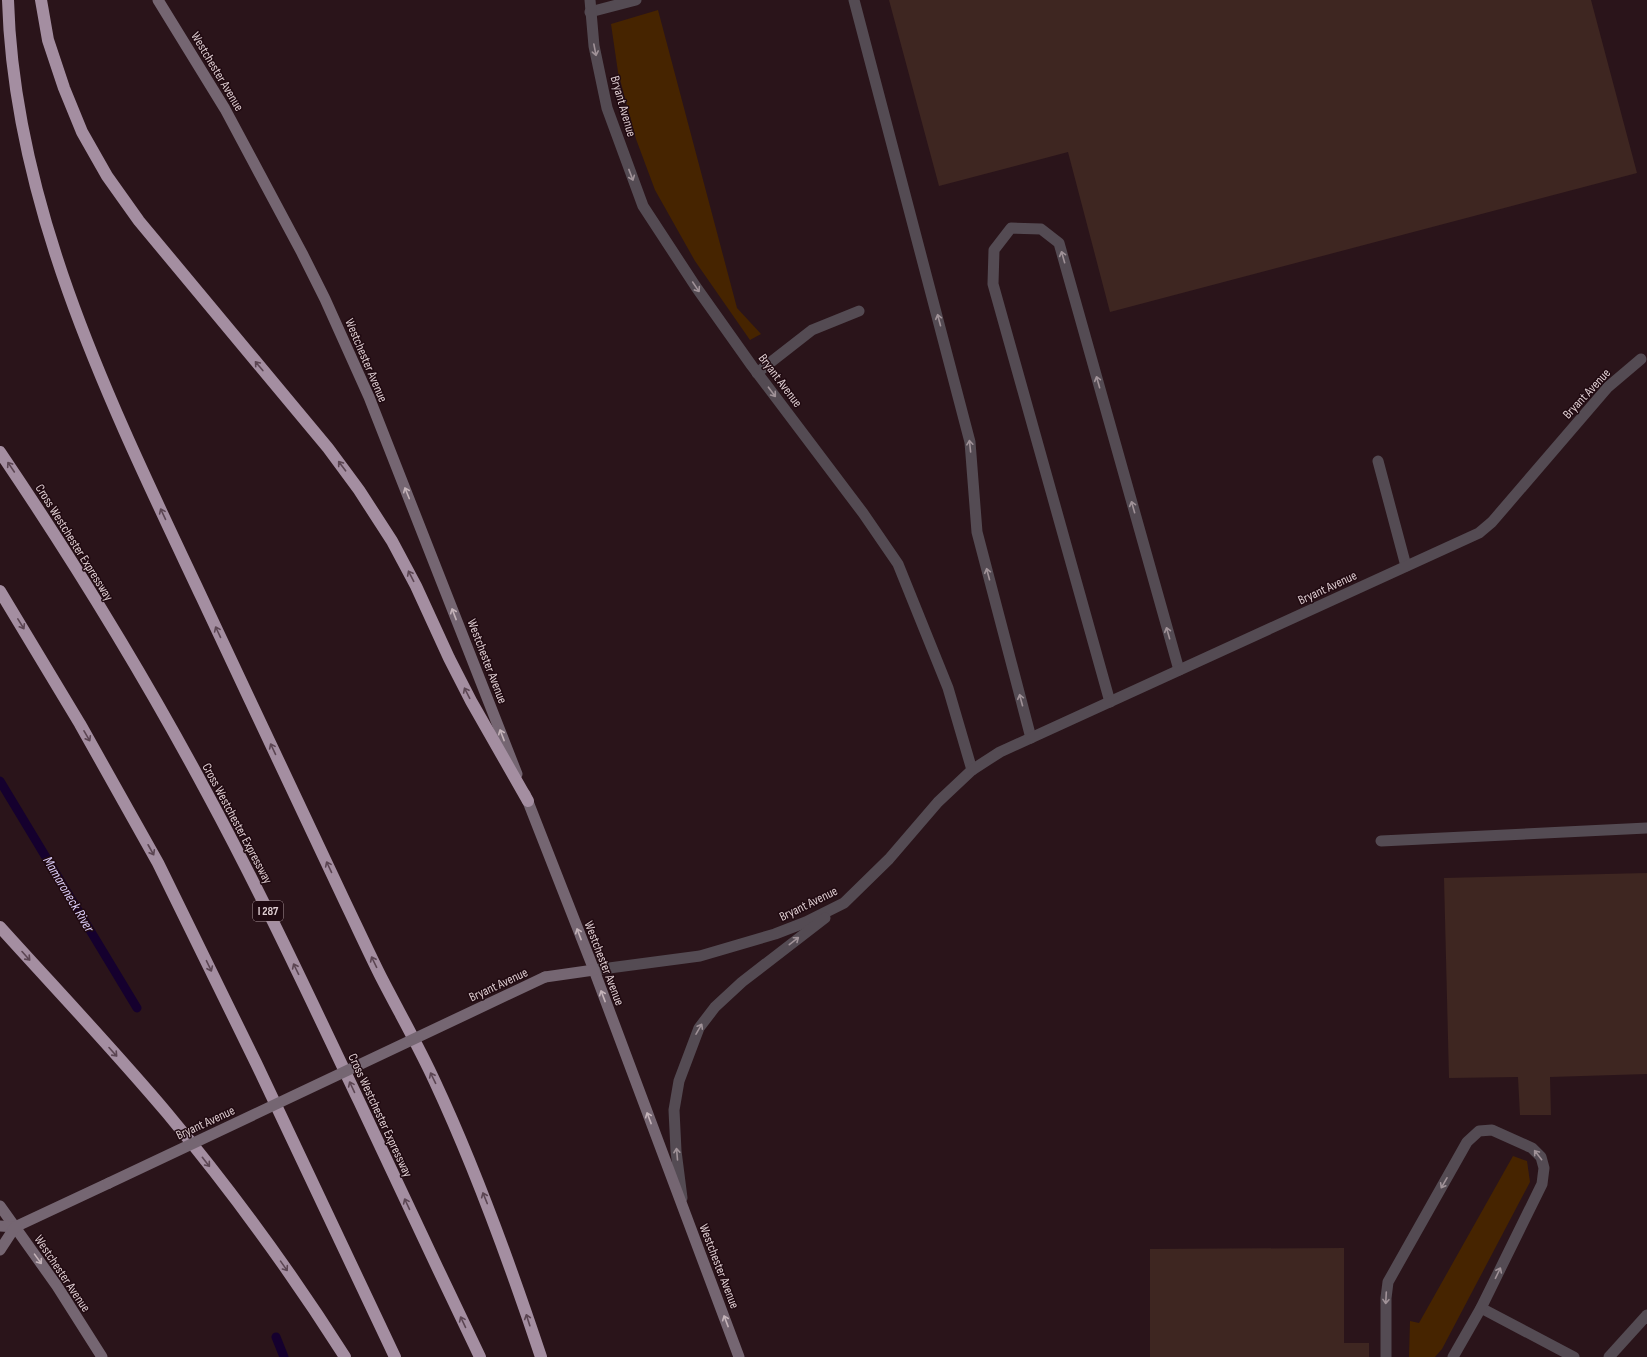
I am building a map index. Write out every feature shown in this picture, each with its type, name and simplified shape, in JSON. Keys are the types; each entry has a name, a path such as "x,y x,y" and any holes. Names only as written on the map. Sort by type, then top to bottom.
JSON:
{"highway":[{"path":"8,0 11,46 17,97 31,162 49,230 72,300 94,359 129,444 338,888 445,1103 497,1229 541,1357"},
{"path":"40,0 48,40 64,88 82,132 107,176 139,221 328,448 360,490 392,541 416,586 468,694 528,801"},
{"name":"Cross Westchester Expressway","path":"0,452 76,568 131,658 209,797 258,890 480,1357"},
{"path":"0,591 73,711 158,863 253,1057 395,1357"},
{"path":"0,927 137,1078 194,1146 272,1248 345,1357"}],"main road":[{"name":"Westchester Avenue","path":"158,0 225,109 288,225 325,299 369,397 594,970 739,1357"},
{"name":"Bryant Avenue","path":"0,1226 15,1227 545,977 594,970"},
{"name":"Westchester Avenue","path":"0,1206 57,1286 102,1357"},
{"path":"0,1250 15,1227"}],"street":[{"name":"Bryant Avenue","path":"590,0 594,46 607,108 643,206 696,286 757,373 863,513 898,564 948,688 972,770"},
{"path":"590,12 636,0"},
{"path":"854,0 970,442 977,532 1031,738"},
{"path":"1110,702 993,284 994,250 1012,228 1041,230 1059,242 1179,670"},
{"path":"757,373 812,330 860,311"},
{"name":"Bryant Avenue","path":"594,970 700,956 775,934 806,922 844,903 890,859 938,802 972,770 1000,752 1479,533 1492,522 1608,387 1644,356"},
{"path":"1378,461 1406,566"},
{"path":"1381,841 1647,828"},
{"path":"682,1207 676,1151 674,1110 679,1081 699,1028 715,1007 742,982 844,903"},
{"path":"1386,1357 1386,1298 1388,1282 1468,1142 1479,1131 1492,1130 1532,1148 1541,1157 1544,1168 1542,1184 1481,1308 1453,1357"},
{"path":"1481,1308 1574,1357"},
{"path":"1609,1357 1647,1315"}],"shaded area":[{"path":"658,10 737,308 761,334 750,340 695,261 655,190 636,139 618,72 611,24"},
{"path":"1513,1156 1527,1161 1530,1182 1442,1349 1435,1357 1409,1357 1410,1321 1419,1323"}],"building":[{"path":"889,0 1591,0 1637,173 1110,312 1068,152 939,186"},
{"path":"1647,873 1647,1074 1550,1077 1551,1115 1520,1115 1518,1077 1449,1078 1444,878"},
{"path":"1344,1248 1344,1343 1369,1343 1369,1357 1150,1357 1150,1249"}],"waterway":[{"name":"Mamaroneck River","path":"0,781 137,1008"},
{"name":"Mamaroneck River","path":"276,1337 284,1357"}]}
